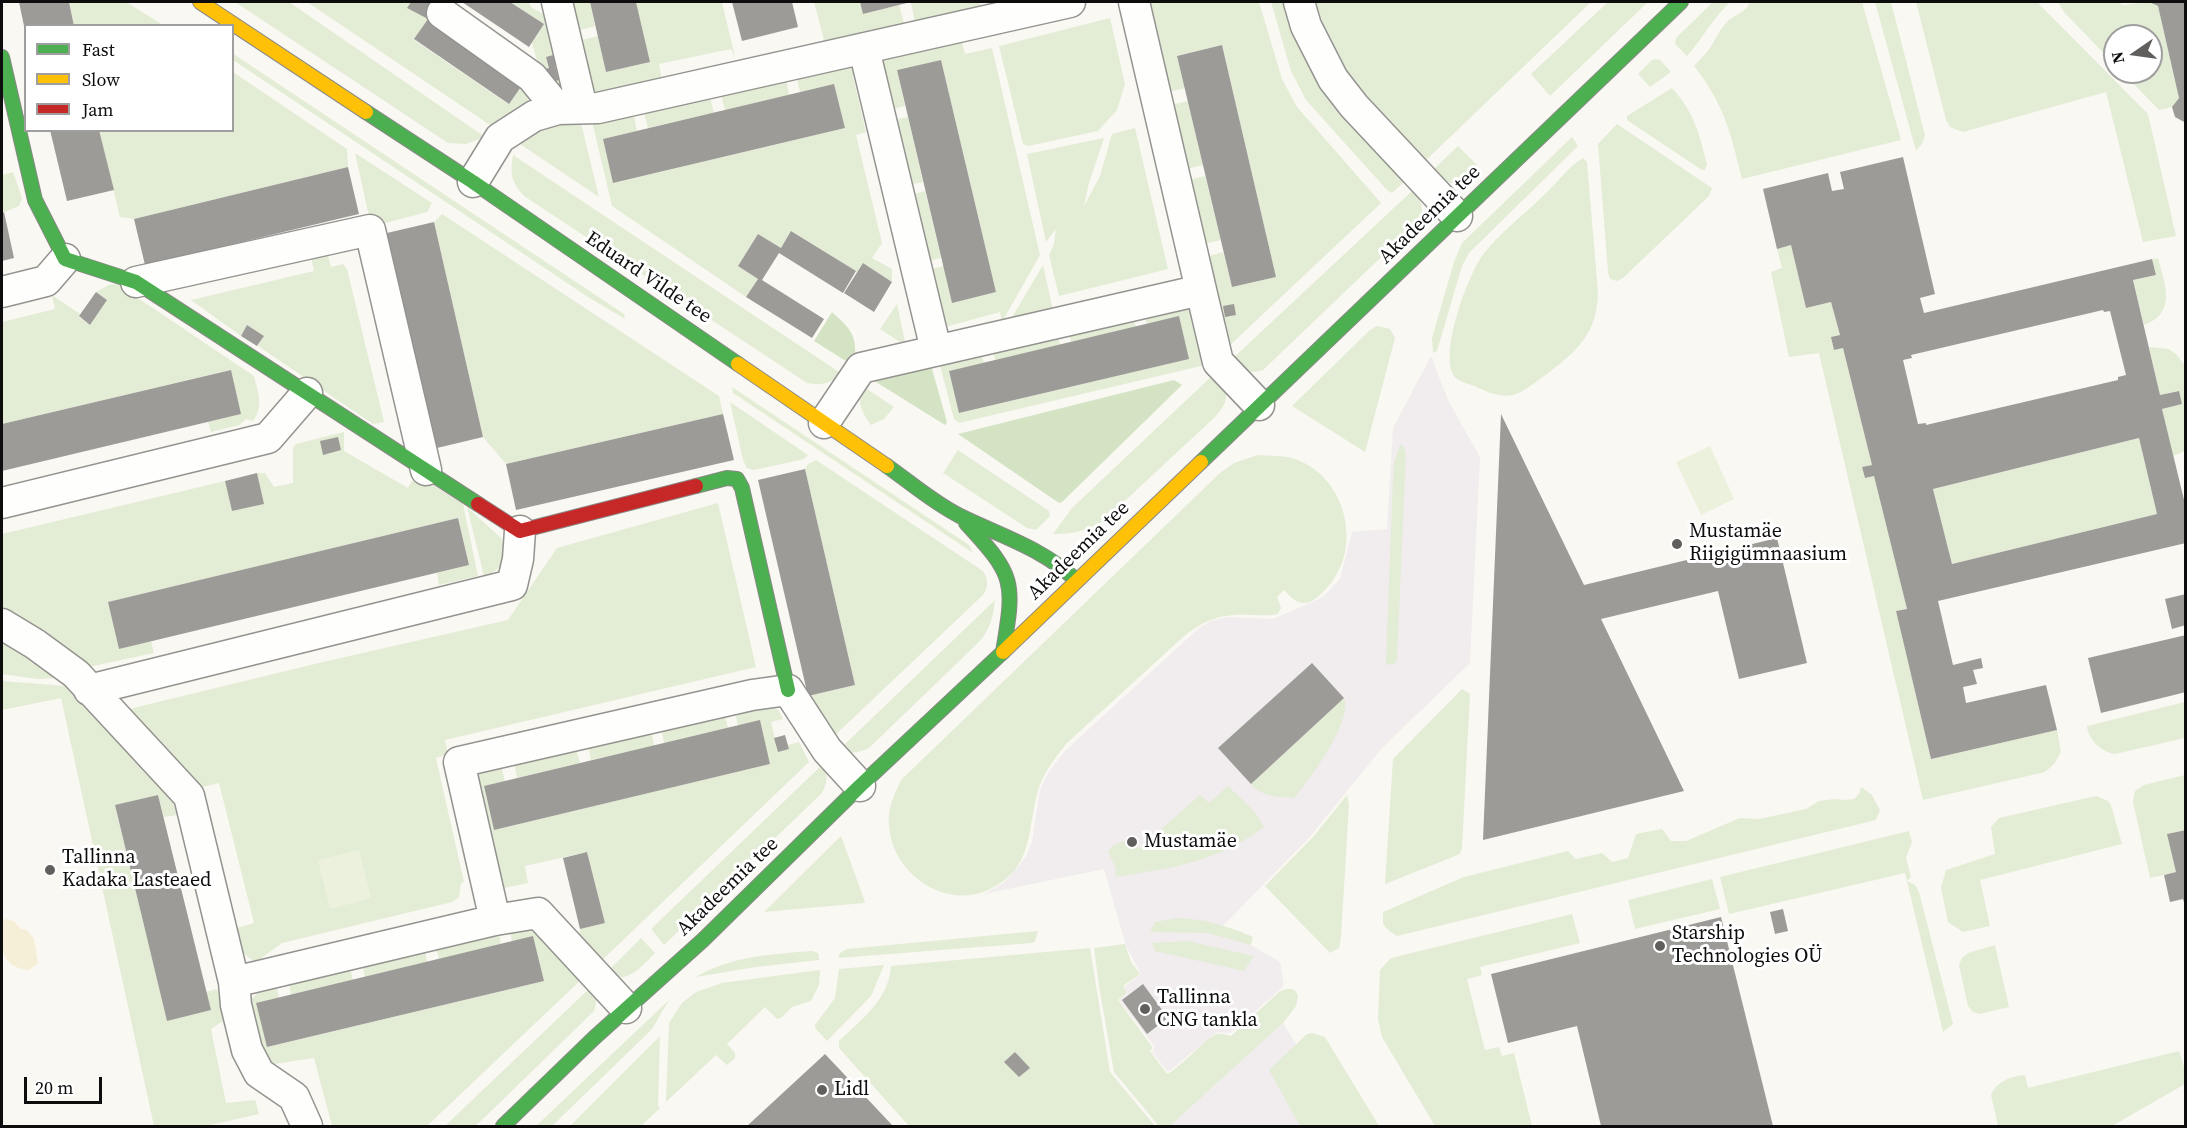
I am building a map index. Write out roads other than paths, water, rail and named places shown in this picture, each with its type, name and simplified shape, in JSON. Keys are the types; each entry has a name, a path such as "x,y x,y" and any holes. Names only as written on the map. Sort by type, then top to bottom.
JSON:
{"street":[{"name":"Eduard Vilde tee","path":"200,2 233,24"},
{"path":"557,2 570,109"},
{"path":"473,182 500,138 534,116 570,109 598,108 1070,2"},
{"path":"1134,2 1218,362 1259,405"},
{"path":"1299,2 1306,26 1333,79 1354,106 1457,216"},
{"name":"Akadeemia tee","path":"503,1126 626,1008 703,940 860,786 1003,652 1681,2"},
{"path":"441,13 532,76 570,109"},
{"name":"Eduard Vilde tee","path":"234,24 473,182 958,515 1047,557 1063,566 1077,580"},
{"path":"864,49 936,350"},
{"path":"2,57 7,104 35,200 64,259 136,282 520,531 727,478 737,479 742,488 788,690 827,750 860,786"},
{"path":"136,282 370,230 426,470"},
{"path":"2,292 46,281 64,259"},
{"path":"825,423 861,368 1201,290"},
{"path":"2,503 268,438 307,393"},
{"path":"958,515 1001,563 1010,584 1009,617 1003,652"},
{"path":"89,690 512,585 518,559 520,531"},
{"path":"2,624 68,668 189,796 234,982 236,1005 247,1050 259,1073 294,1097 307,1126"},
{"path":"495,920 459,762 752,695 788,690"},
{"path":"234,982 495,920 538,913 626,1008"}],"place":[{"name":"Mustamäe Riigigümnaasium","path":"1677,544"},
{"name":"Mustamäe","path":"1132,842"},
{"name":"Tallinna Kadaka Lasteaed","path":"50,870"},
{"name":"Starship Technologies OÜ","path":"1660,946"},
{"name":"Tallinna CNG tankla","path":"1145,1009"},
{"name":"Lidl","path":"822,1090"}]}
